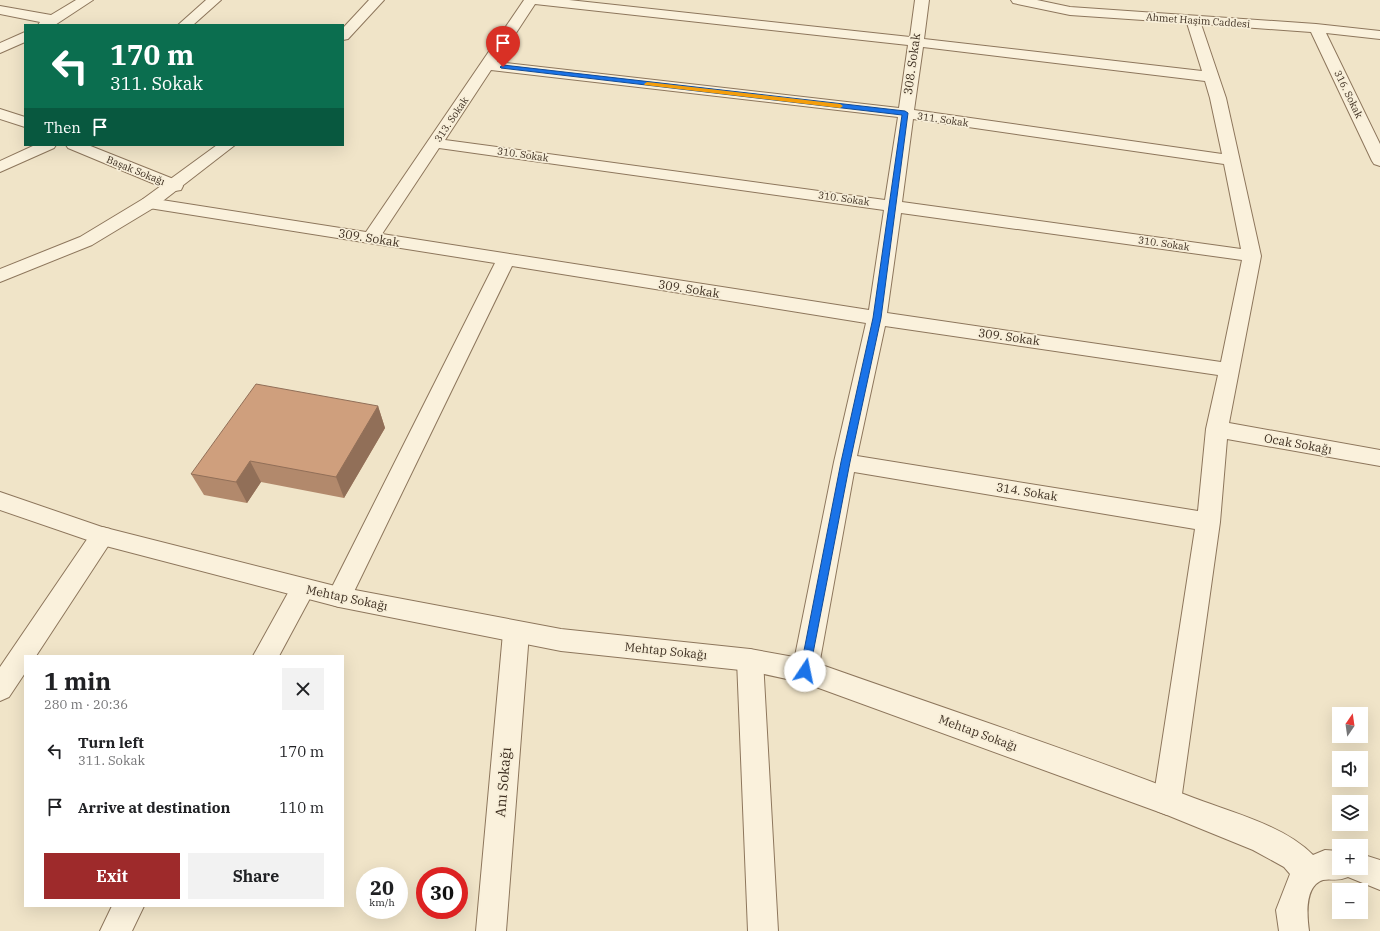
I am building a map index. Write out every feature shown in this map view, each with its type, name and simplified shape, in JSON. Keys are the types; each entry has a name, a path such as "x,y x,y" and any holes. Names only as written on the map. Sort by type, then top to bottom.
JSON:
{"street":[{"path":"0,10 49,23 86,0"},
{"path":"186,24 214,0"},
{"path":"344,35 377,0"},
{"path":"531,0 1200,74 1211,77"},
{"name":"313. Sokak","path":"370,239 531,0"},
{"name":"308. Sokak","path":"805,671 846,462 877,318 922,0"},
{"name":"Ahmet Haşim Caddesi","path":"1018,0 1070,11 1316,28 1380,35"},
{"path":"1167,801 1208,522 1217,430 1252,256 1230,160 1218,98 1193,20"},
{"name":"316. Sokak","path":"1316,28 1380,161"},
{"path":"0,49 24,37"},
{"name":"311. Sokak","path":"487,65 905,113 1230,160"},
{"path":"0,114 24,122"},
{"name":"310. Sokak","path":"435,142 1252,256"},
{"path":"0,167 46,146"},
{"name":"Başak Sokağı","path":"76,146 175,186"},
{"path":"0,276 86,241 175,186 226,146"},
{"name":"309. Sokak","path":"149,203 877,318 1229,370"},
{"path":"339,597 506,260"},
{"name":"Ocak Sokağı","path":"1217,430 1380,458"},
{"name":"314. Sokak","path":"846,462 1208,522"},
{"name":"Mehtap Sokağı","path":"0,501 102,536 303,589 339,597 561,640 750,660 805,671 1167,801 1262,839 1294,857 1308,872"},
{"path":"0,689 102,536"},
{"path":"267,655 303,589"},
{"name":"Anı Sokağı","path":"491,931 516,632"},
{"path":"750,660 763,931"},
{"path":"1294,931 1291,910 1298,887 1308,872 1325,865 1332,866"},
{"path":"1368,871 1380,875"},
{"path":"116,931 128,907"}],"building":[{"path":"256,384 378,406 336,477 250,461 236,482 191,474"}],"slow traffic":[{"path":"647,84 840,106"}],"route":[{"path":"503,67 905,113 877,318 846,462 805,671"}]}
